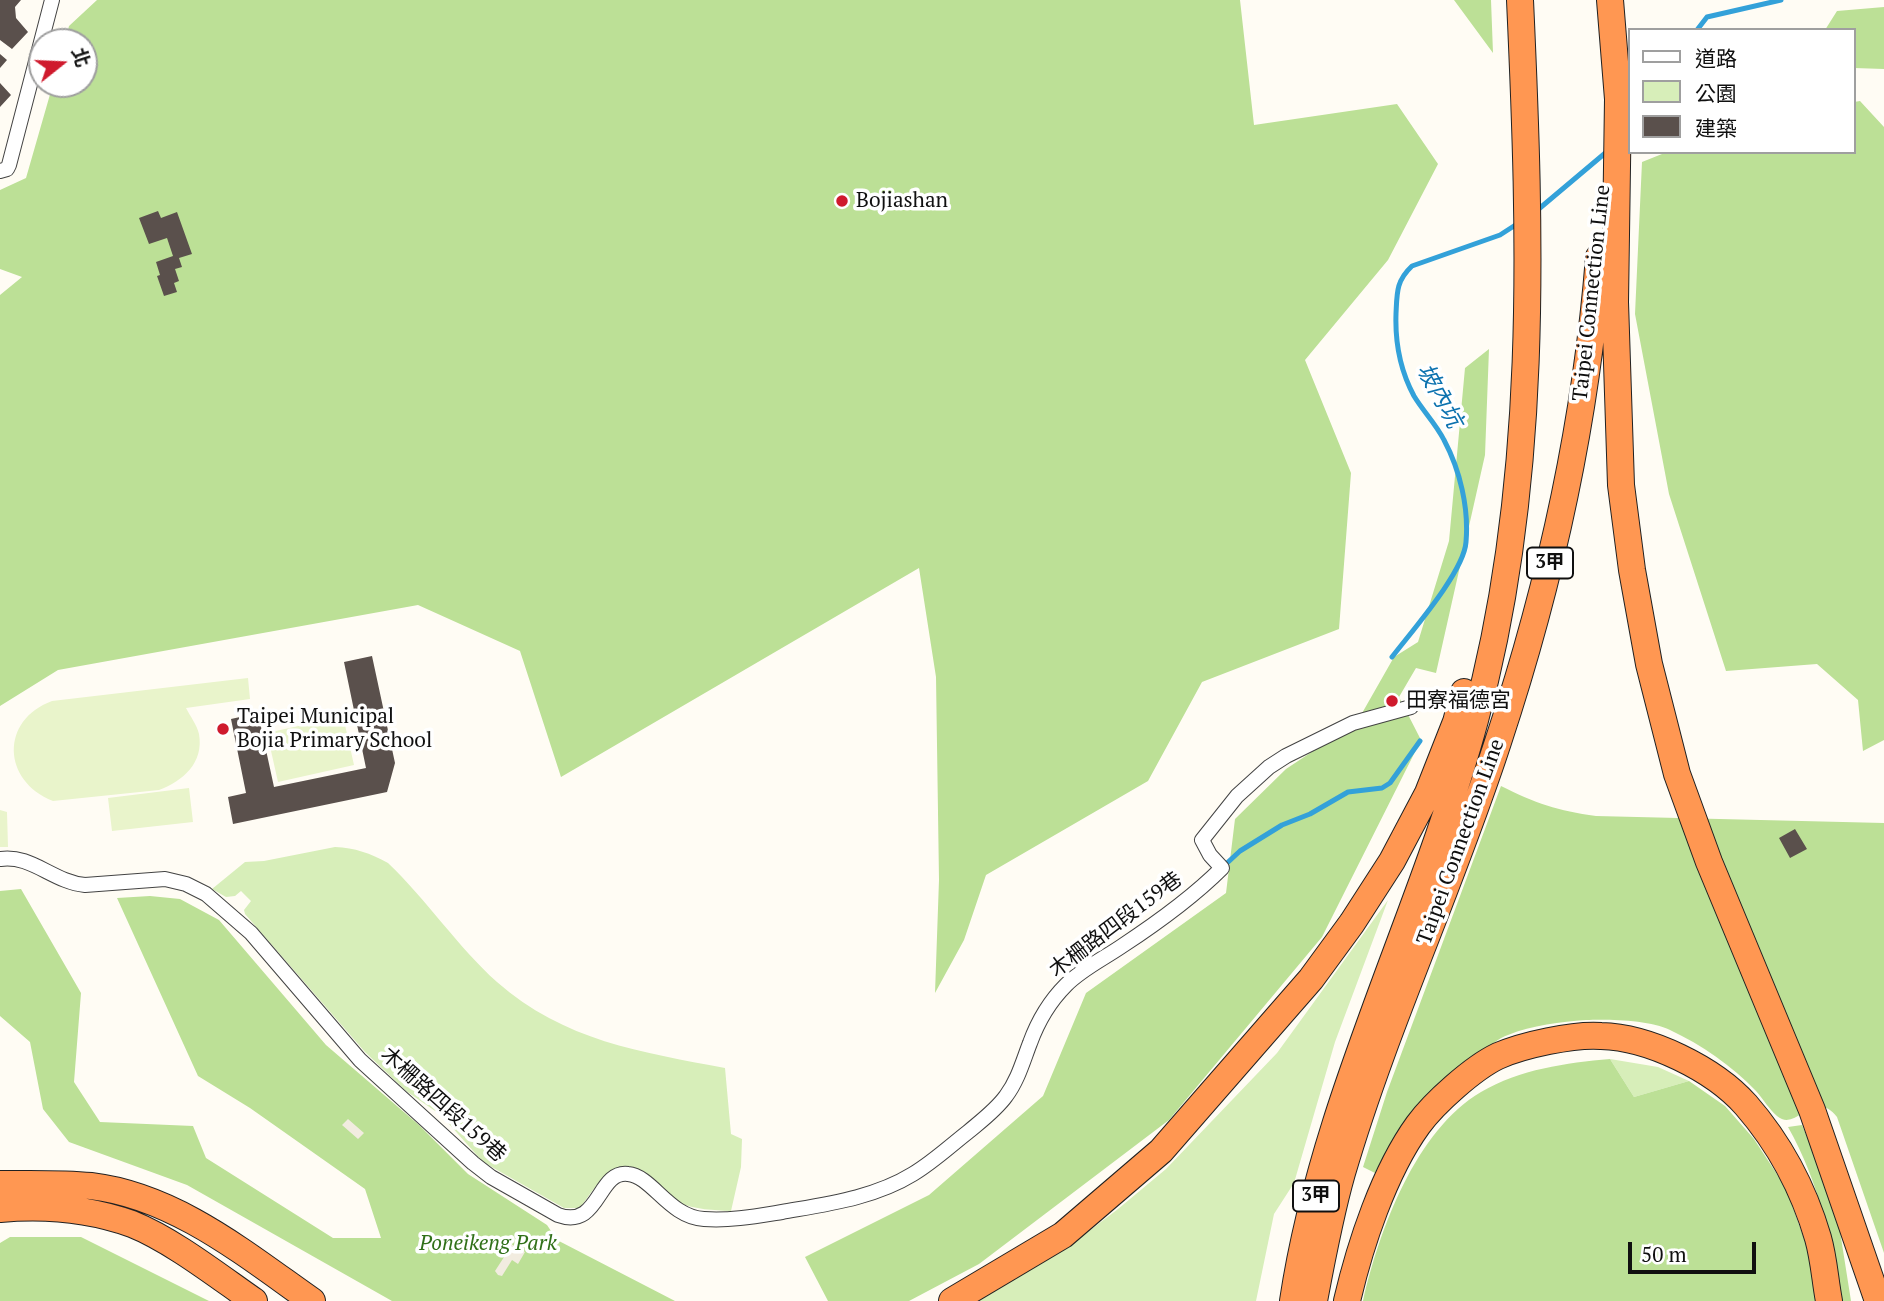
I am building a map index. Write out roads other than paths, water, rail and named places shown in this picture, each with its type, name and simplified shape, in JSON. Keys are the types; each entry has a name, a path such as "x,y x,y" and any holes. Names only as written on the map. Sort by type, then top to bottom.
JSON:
{"highway":[{"name":"Taipei Connection Line","path":"1293,1301 1322,1173 1356,1097 1498,743 1548,569 1580,407 1597,287 1606,163 1608,0"},
{"path":"1608,0 1618,99 1616,403 1621,485 1634,583 1649,664 1678,775 1718,885 1812,1110 1878,1301"},
{"name":"Taipei Connection Line","path":"1314,1301 1356,1097 1476,717 1510,545 1520,465 1528,267 1520,2"},
{"path":"952,1301 1063,1235 1161,1151 1311,979 1352,923 1392,861 1428,793 1456,722 1479,639 1503,534 1524,394"},
{"path":"1347,1301 1370,1221 1394,1169 1418,1125 1455,1086 1497,1056 1552,1040 1601,1035 1654,1046 1702,1067 1745,1103 1778,1148 1804,1195 1819,1240 1829,1301"},
{"path":"8,1197 92,1186 137,1197 180,1215 216,1235 312,1301"},
{"path":"8,1197 82,1210 133,1225 185,1254 254,1301"},
{"path":"1845,1203 1865,1301"},
{"path":"281,1279 325,1301"}],"street":[{"path":"0,171 7,169 9,165 52,0"},
{"name":"木柵路四段159巷","path":"0,859 20,859 73,883 166,879 186,884 206,894 230,912 251,933 360,1060 473,1163 491,1177 558,1215 569,1219 581,1216 610,1181 617,1175 627,1173 638,1177 679,1212 704,1219 733,1219 843,1201 869,1194 913,1174 938,1156 1005,1098 1014,1085 1046,1007 1067,984 1163,918 1222,868 1210,855 1202,840 1237,796 1277,762 1339,728 1412,707"}],"waterway":[{"name":"坡內坑","path":"1699,28 1707,17 1781,0"},
{"name":"坡內坑","path":"1534,213 1610,149"},
{"name":"坡內坑","path":"1392,657 1447,585 1463,555 1467,529 1465,503 1455,464 1441,434 1414,396 1402,366 1396,325 1398,288 1412,266 1500,235 1517,224"},
{"name":"坡內坑","path":"1226,864 1240,851 1282,825 1310,814 1348,792 1382,788 1390,783 1420,741"}],"place":[{"name":"Bojiashan","path":"842,201"},
{"name":"田寮福德宮","path":"1392,701"},
{"name":"Taipei Municipal Bojia Primary School","path":"223,729"}],"park label":[{"name":"Poneikeng Park","path":"488,1244"}]}
